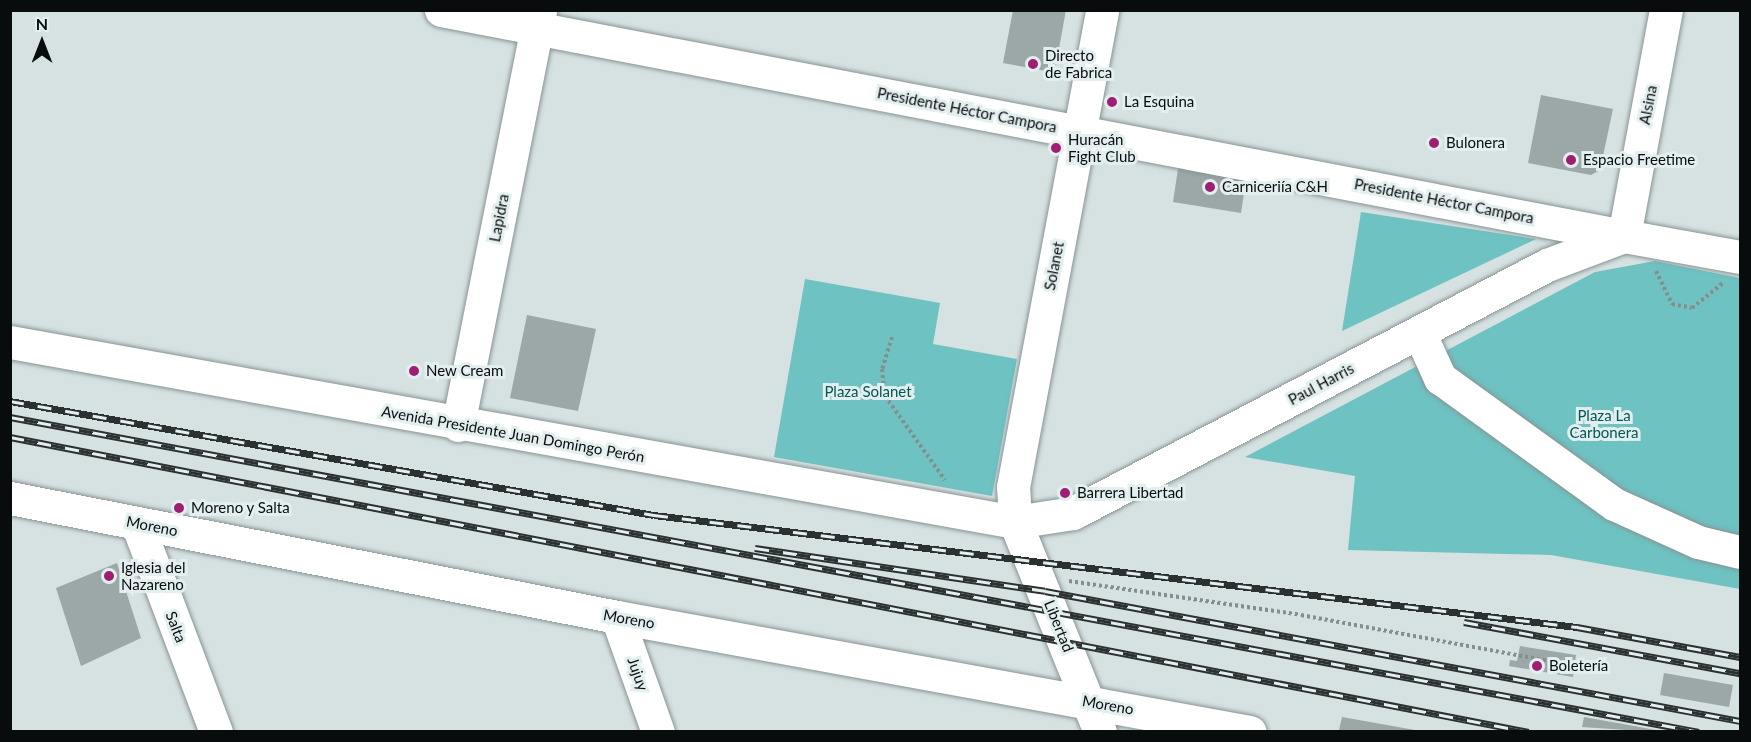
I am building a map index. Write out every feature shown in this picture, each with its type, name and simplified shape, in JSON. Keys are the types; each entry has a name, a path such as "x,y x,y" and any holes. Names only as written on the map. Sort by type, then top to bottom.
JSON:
{"street":[{"name":"Presidente Héctor Campora","path":"441,10 538,20 1080,132 1632,237 1736,266"},
{"name":"Solanet","path":"1015,522 1013,487 1102,10"},
{"name":"Alsina","path":"1632,237 1666,10"},
{"name":"Lapidra","path":"458,425 538,20"},
{"name":"Paul Harris","path":"1015,522 1073,513 1547,265 1632,237"},
{"path":"1419,332 1440,378 1614,504 1698,542 1740,552"},
{"name":"Avenida Presidente Juan Domingo Perón","path":"10,342 458,425 1015,522"},
{"name":"Moreno","path":"10,498 617,617 1094,717 1250,732"},
{"name":"Libertad","path":"1015,522 1094,717"},
{"name":"Salta","path":"136,523 216,732"},
{"name":"Jujuy","path":"617,617 658,732"}],"path":[{"path":"1632,237 1672,304 1692,308 1736,266"},
{"path":"892,337 882,369 889,407 971,514"},
{"path":"1038,576 1301,615 1575,666"}],"green space":[{"path":"1361,212 1536,239 1342,331"},
{"name":"Plaza La Carbonera","path":"1655,261 1740,278 1740,589 1551,555 1348,550 1355,476 1245,457 1595,272"},
{"name":"Plaza Solanet","path":"805,279 940,303 933,344 1017,359 992,496 774,457"}],"building":[{"path":"1013,10 1066,10 1056,65 1046,71 1003,63"},
{"path":"1541,95 1613,109 1600,170 1591,175 1528,163"},
{"name":"Carniceriía C&H","path":"1179,162 1247,173 1241,213 1173,202"},
{"path":"527,315 596,329 578,411 510,398"},
{"path":"117,563 141,638 81,666 56,588"},
{"path":"1520,646 1576,655 1573,677 1509,666 1510,660 1517,661"},
{"path":"1664,673 1733,685 1729,707 1660,695"},
{"path":"1342,717 1415,730 1414,732 1339,730"},
{"path":"1584,717 1656,730 1656,732 1582,727"}],"railway":[{"path":"10,401 654,515 1577,627 1740,657"},
{"path":"10,417 1699,732"},
{"path":"10,437 1529,732"},
{"path":"755,548 1045,591 1740,721"},
{"path":"1464,622 1740,673"}],"place":[{"name":"Directo de Fabrica","path":"1033,64"},
{"name":"La Esquina","path":"1112,102"},
{"name":"Bulonera","path":"1434,143"},
{"name":"Huracán Fight Club","path":"1056,148"},
{"name":"Espacio Freetime","path":"1571,160"},
{"name":"Carniceriía C&H","path":"1210,187"},
{"name":"New Cream","path":"414,371"},
{"name":"Barrera Libertad","path":"1065,493"},
{"name":"Moreno y Salta","path":"179,508"},
{"name":"Iglesia del Nazareno","path":"109,576"},
{"name":"Boletería","path":"1537,666"}]}
